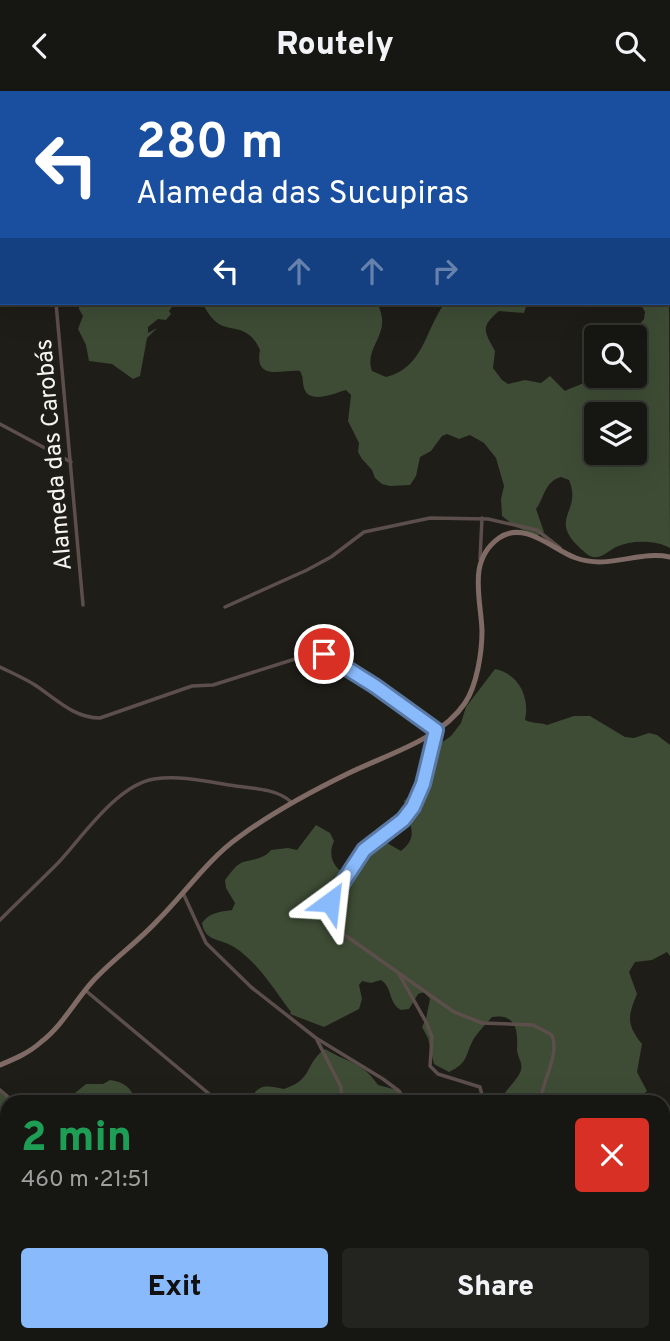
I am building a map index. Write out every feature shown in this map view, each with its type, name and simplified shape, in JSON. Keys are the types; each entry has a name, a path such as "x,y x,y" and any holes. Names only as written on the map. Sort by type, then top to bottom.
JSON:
{"street":[{"name":"Alameda das Carobás","path":"56,305 83,605"},
{"path":"0,424 71,462"},
{"path":"225,607 307,570 370,529 443,517 482,519 537,530 564,552"},
{"path":"0,1065 42,1042 85,990 157,922 228,846 292,803 436,730 454,717 472,690 481,648 477,582 482,519"},
{"path":"480,561 489,547 505,534 526,534 541,539 575,558 595,563 659,555 670,557"},
{"path":"0,667 33,683 70,710 85,717 100,718 192,686 213,685 295,659 324,654 375,686 436,730"},
{"path":"436,730 423,784 413,807 403,820 364,850 330,902 330,909 342,933 454,1012 482,1023 533,1025 552,1035 555,1042 554,1052 541,1095"},
{"path":"0,920 58,863 104,810 128,791 148,781 173,777 206,781 280,795 292,803"},
{"path":"183,893 206,943 251,986 316,1038 383,1079 402,1095"},
{"path":"397,972 426,1021 432,1037 430,1066 438,1073 480,1087 482,1095"},
{"path":"85,990 210,1095"},
{"path":"316,1038 341,1087 342,1095"}],"green space":[{"path":"79,305 174,305 166,320 158,319 148,327 148,333 157,328 147,338 140,376 133,379 112,364 89,361 86,345 78,329 83,316"},
{"path":"202,305 378,305 381,314 381,332 370,362 372,371 386,377 399,372 416,356 444,305 526,305 524,313 499,311 486,325 486,334 495,351 493,368 508,384 525,380 541,383 550,376 565,391 584,384 584,388 647,388 647,325 638,325 644,319 645,312 641,305 669,305 670,548 657,543 636,542 616,547 595,557 582,550 567,530 566,522 572,500 569,480 561,477 555,479 545,490 536,509 544,532 537,536 516,527 502,516 501,499 504,486 496,458 484,443 470,435 459,439 447,434 442,436 431,451 420,457 416,476 410,485 382,484 358,452 359,443 348,421 351,395 346,390 323,397 311,396 304,388 300,371 266,370 261,367 260,350 255,341 244,332 220,325"},
{"path":"495,669 511,676 521,688 526,703 525,720 547,725 574,716 590,716 625,737 634,738 649,733 657,735 670,745 670,956 667,952 652,960 635,962 629,972 637,994 630,1020 633,1031 642,1044 637,1072 647,1091 643,1095 504,1095 521,1070 516,1029 511,1020 500,1016 492,1017 473,1040 463,1062 449,1072 434,1064 428,1038 422,1027 430,999 424,992 418,994 409,1009 401,1010 381,980 371,983 362,981 359,985 362,999 359,1009 324,1027 290,1014 251,960 234,947 210,937 204,929 202,923 208,917 232,910 235,903 226,888 225,880 235,867 262,857 271,850 297,850 316,825 330,833 334,841 331,852 333,862 349,876 380,839 401,851 411,839 412,833 404,801 428,778 433,744 451,736 461,723 466,707"},
{"path":"325,1049 360,1067 378,1085 397,1090 403,1095 253,1095 263,1087 284,1089 294,1085 305,1076"},
{"path":"110,1080 120,1082 133,1095 73,1095 86,1084 103,1084"}],"route":[{"path":"324,654 375,686 436,730 423,784 413,807 403,820 364,850 351,866 330,902"}]}
